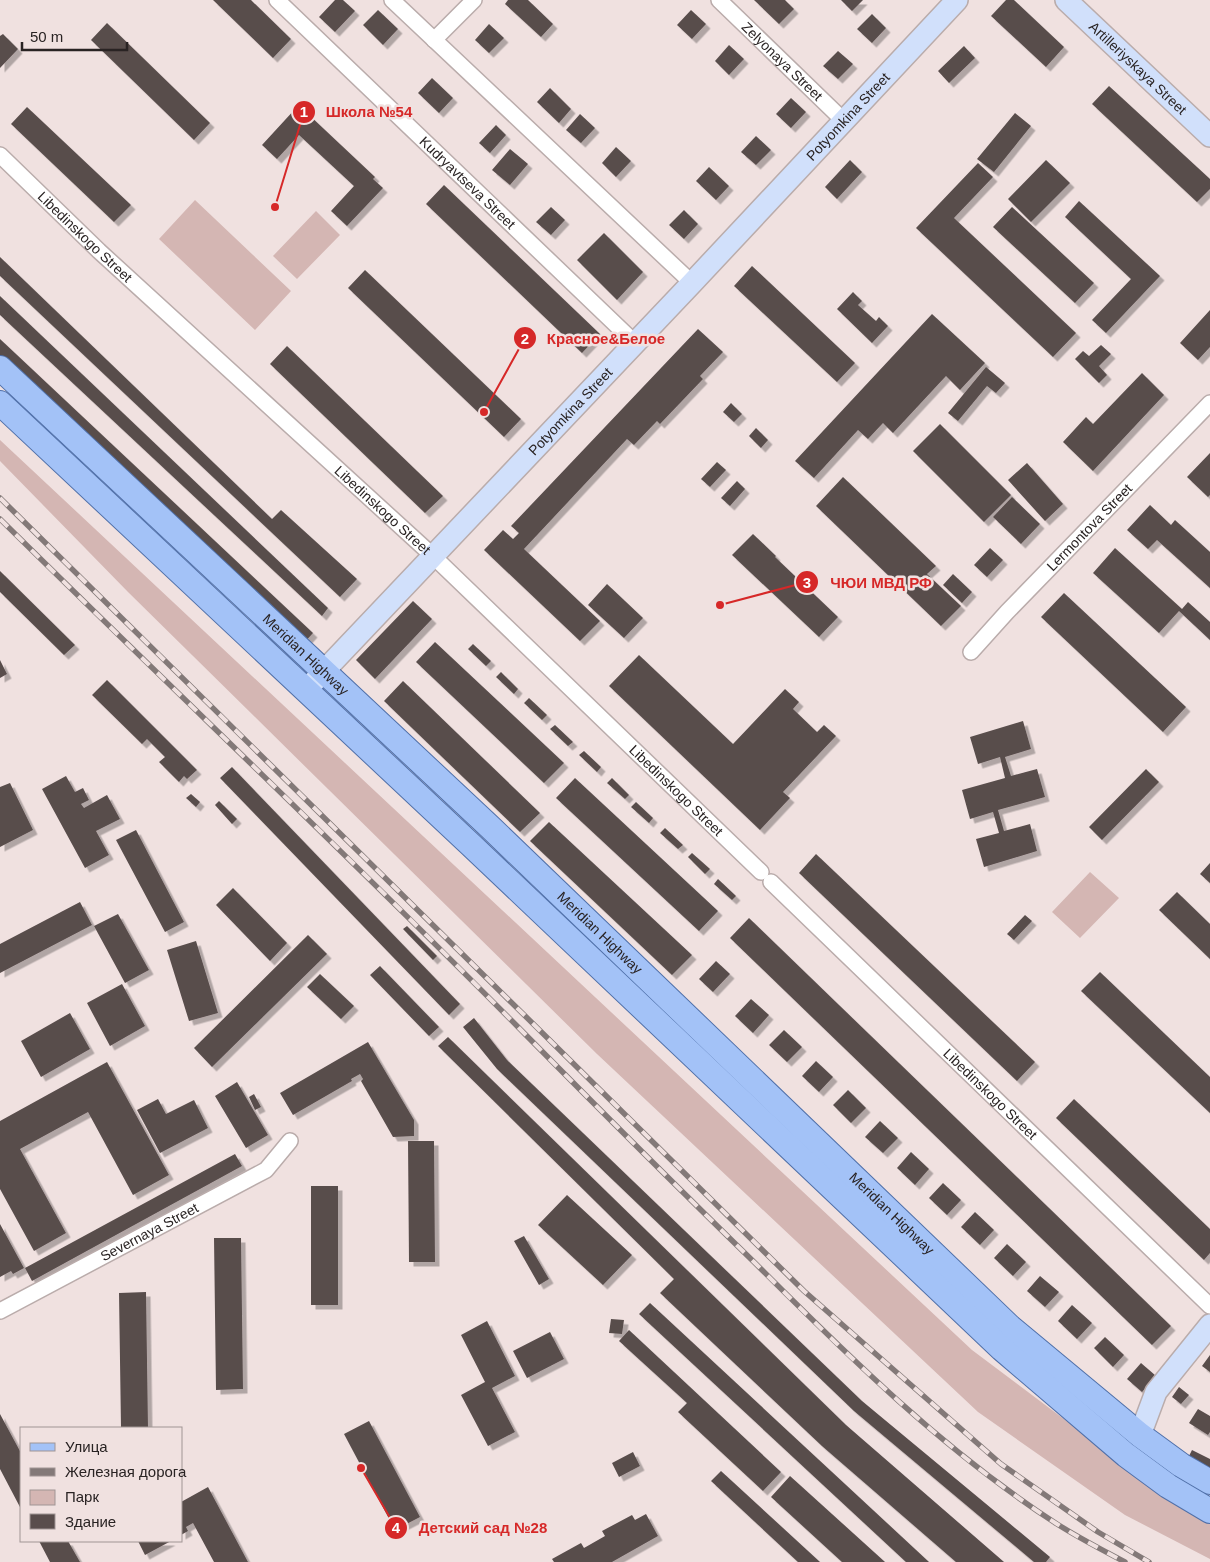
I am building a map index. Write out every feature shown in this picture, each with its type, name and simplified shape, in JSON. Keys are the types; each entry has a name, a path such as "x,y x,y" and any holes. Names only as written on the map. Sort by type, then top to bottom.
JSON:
{"main road":[{"name":"Meridian Highway","path":"0,368 490,827 1010,1327 1140,1435 1181,1465 1210,1482"},
{"name":"Meridian Highway","path":"0,403 1002,1349 1126,1454 1168,1486 1210,1511"}],"street":[{"name":"Kudryavtseva Street","path":"277,0 446,164 635,343"},
{"path":"392,0 692,283"},
{"path":"434,40 474,0"},
{"name":"Zelyonaya Street","path":"719,0 844,121"},
{"name":"Potyomkina Street","path":"306,690 957,0"},
{"name":"Artilleriyskaya Street","path":"1066,0 1210,136"},
{"name":"Libedinskogo Street","path":"0,155 162,309 434,556 1210,1306"},
{"name":"Lermontova Street","path":"971,652 1007,612 1210,402"},
{"name":"Severnaya Street","path":"0,1311 266,1170 290,1142"},
{"path":"1140,1435 1156,1392 1210,1325"}],"green space":[{"path":"195,200 291,291 255,330 159,239"},
{"path":"316,211 340,235 297,279 273,256"},
{"path":"0,440 972,1350 1145,1480 1210,1520 1210,1559 1125,1515 978,1412 597,1054 128,592 0,461"},
{"path":"1090,872 1119,898 1080,938 1052,912"}],"building":[{"path":"213,0 251,0 291,39 273,58"},
{"path":"335,0 343,0 355,11 335,32 319,17"},
{"path":"508,0 528,0 553,24 541,37 505,4"},
{"path":"754,0 785,0 794,9 779,24"},
{"path":"841,0 863,0 852,11"},
{"path":"1006,0 1014,0 1064,47 1046,67 991,16"},
{"path":"378,10 398,29 383,45 363,25"},
{"path":"691,10 706,24 692,39 677,25"},
{"path":"872,14 886,28 872,43 857,29"},
{"path":"107,23 210,123 194,140 91,40"},
{"path":"489,24 504,38 489,53 475,40"},
{"path":"3,34 18,49 0,68 0,36"},
{"path":"729,45 744,59 729,75 715,61"},
{"path":"964,46 975,58 949,83 938,71"},
{"path":"838,51 853,64 838,79 823,66"},
{"path":"432,78 453,98 439,113 418,93"},
{"path":"1109,86 1210,179 1210,189 1197,202 1092,104"},
{"path":"550,88 571,109 559,123 537,102"},
{"path":"791,98 806,112 791,128 776,114"},
{"path":"27,107 131,205 114,222 11,124"},
{"path":"296,108 306,116 308,114 375,177 373,179 383,188 347,226 331,211 354,186 299,135 277,159 262,145"},
{"path":"1015,113 1031,126 994,172 977,159"},
{"path":"580,114 595,128 581,143 566,130"},
{"path":"496,125 506,135 490,153 479,143"},
{"path":"756,136 771,150 756,165 741,152"},
{"path":"616,147 631,161 616,177 602,163"},
{"path":"510,149 528,164 510,185 492,170"},
{"path":"850,160 862,172 837,199 825,187"},
{"path":"1046,160 1070,183 1031,222 1008,199"},
{"path":"978,163 993,177 954,218 1076,333 1053,357 916,228"},
{"path":"709,167 729,186 716,200 696,181"},
{"path":"444,185 600,334 582,353 426,204"},
{"path":"1079,201 1160,276 1106,333 1092,320 1131,279 1065,217"},
{"path":"551,207 565,220 551,235 536,222"},
{"path":"1012,207 1094,283 1075,303 993,227"},
{"path":"684,210 698,224 684,239 669,225"},
{"path":"604,233 643,272 617,300 577,260"},
{"path":"0,257 272,519 281,510 357,579 340,597 0,276"},
{"path":"752,266 855,363 837,382 734,286"},
{"path":"365,270 521,419 504,437 348,288"},
{"path":"853,292 862,301 858,305 876,321 879,317 888,326 872,343 837,309"},
{"path":"0,296 328,608 322,616 0,315"},
{"path":"1210,310 1210,347 1198,360 1180,343"},
{"path":"932,314 985,363 960,390 946,376 893,433 883,423 868,439 858,430 814,478 795,461"},
{"path":"698,329 723,352 700,376 703,379 660,424 657,421 634,445 627,439 524,549 600,621 580,641 484,550 503,530 513,539 519,533 511,526"},
{"path":"0,339 313,633 303,644 0,359"},
{"path":"1101,345 1111,354 1099,366 1107,375 1099,383 1075,359 1083,351 1089,356"},
{"path":"287,346 443,496 425,513 270,364"},
{"path":"986,367 1005,383 996,393 987,386 958,421 948,413"},
{"path":"1142,373 1164,395 1093,471 1063,442 1086,417 1093,424"},
{"path":"731,403 742,414 734,422 723,412"},
{"path":"940,424 1011,495 984,522 913,451"},
{"path":"756,428 768,440 761,448 749,436"},
{"path":"1210,453 1210,495 1208,497 1187,477"},
{"path":"717,462 726,470 710,487 701,479"},
{"path":"1027,463 1063,504 1045,521 1008,480"},
{"path":"843,477 936,566 927,574 961,606 941,626 816,506"},
{"path":"737,481 745,489 730,506 721,498"},
{"path":"1012,497 1040,524 1021,544 993,517"},
{"path":"1150,505 1171,525 1175,520 1210,552 1210,588 1157,540 1148,549 1127,530"},
{"path":"753,534 838,617 819,637 732,555"},
{"path":"990,548 1003,560 987,577 974,565"},
{"path":"1115,548 1182,609 1188,602 1210,622 1210,640 1179,611 1159,633 1093,573"},
{"path":"0,571 75,645 64,655 0,592"},
{"path":"953,574 972,592 962,603 943,585"},
{"path":"607,584 643,618 624,638 588,605"},
{"path":"1064,593 1186,707 1163,732 1041,617"},
{"path":"413,601 432,619 375,679 356,660"},
{"path":"435,642 564,763 544,783 416,662"},
{"path":"473,644 491,661 486,666 468,649"},
{"path":"639,655 733,744 785,689 799,702 793,709 817,732 824,725 836,736 783,792 790,798 760,830 609,686"},
{"path":"0,660 7,674 0,678"},
{"path":"501,672 518,689 514,694 496,677"},
{"path":"107,680 197,770 187,779 184,776 179,782 159,762 165,757 147,739 142,744 92,695"},
{"path":"403,681 540,813 520,832 384,701"},
{"path":"529,698 547,715 542,720 524,703"},
{"path":"1023,721 1031,749 1005,757 1011,776 1037,769 1045,797 998,810 1004,831 1030,824 1037,851 984,867 976,839 999,833 993,812 970,819 962,790 1005,778 1000,757 978,764 970,737"},
{"path":"555,725 573,742 568,746 550,729"},
{"path":"584,751 601,767 597,772 579,755"},
{"path":"232,767 460,1004 449,1015 220,778"},
{"path":"1146,769 1159,782 1102,840 1089,827"},
{"path":"66,776 75,792 83,788 89,800 81,804 84,808 107,795 120,819 96,831 109,855 85,868 42,789"},
{"path":"575,778 718,911 699,931 556,798"},
{"path":"612,778 629,795 625,799 607,783"},
{"path":"10,783 33,830 0,847 0,787"},
{"path":"191,794 200,802 196,807 186,798"},
{"path":"219,801 237,819 232,824 215,805"},
{"path":"636,802 653,818 649,823 631,807"},
{"path":"549,822 692,955 672,975 530,841"},
{"path":"665,828 683,845 678,849 660,833"},
{"path":"136,830 184,922 165,932 116,840"},
{"path":"692,853 710,869 705,874 688,857"},
{"path":"816,854 1035,1062 1017,1081 799,873"},
{"path":"1210,863 1210,883 1200,874"},
{"path":"718,879 736,896 732,900 714,884"},
{"path":"233,888 287,943 270,961 216,905"},
{"path":"1177,892 1210,924 1210,959 1159,910"},
{"path":"80,902 92,925 0,973 0,944"},
{"path":"118,914 149,970 125,983 94,926"},
{"path":"1025,915 1032,921 1014,940 1007,934"},
{"path":"749,918 1171,1326 1152,1345 730,938"},
{"path":"407,926 437,956 433,960 403,929"},
{"path":"308,935 327,954 212,1067 194,1048"},
{"path":"196,941 218,1013 189,1021 167,950"},
{"path":"716,961 730,974 713,992 699,979"},
{"path":"380,966 439,1027 429,1036 370,975"},
{"path":"1100,972 1210,1077 1210,1113 1081,991"},
{"path":"320,974 354,1006 341,1019 307,987"},
{"path":"122,984 145,1026 110,1046 87,1003"},
{"path":"751,999 769,1015 753,1033 735,1016"},
{"path":"70,1013 90,1049 41,1077 21,1041"},
{"path":"474,1018 507,1060 862,1401 1050,1557 1046,1562 1034,1562 854,1411 497,1069 463,1027"},
{"path":"784,1030 802,1047 787,1062 769,1045"},
{"path":"448,1037 846,1425 1004,1562 956,1562 822,1446 660,1293 674,1279 438,1046"},
{"path":"368,1042 414,1120 414,1136 393,1137 361,1081 363,1079 360,1074 351,1079 352,1081 293,1115 280,1093"},
{"path":"816,1061 833,1077 819,1092 802,1076"},
{"path":"107,1062 169,1175 133,1195 88,1112 20,1149 66,1233 34,1251 0,1189 0,1121"},
{"path":"237,1082 268,1135 246,1148 215,1096"},
{"path":"848,1090 866,1108 851,1123 833,1105"},
{"path":"254,1094 261,1107 255,1110 249,1097"},
{"path":"158,1099 166,1114 194,1100 208,1128 160,1153 137,1110"},
{"path":"1074,1099 1210,1229 1210,1253 1204,1260 1056,1118"},
{"path":"880,1121 898,1138 883,1153 865,1137"},
{"path":"408,1141 434,1141 435,1262 409,1262"},
{"path":"911,1152 929,1169 915,1185 897,1168"},
{"path":"235,1154 242,1166 32,1281 25,1268"},
{"path":"943,1183 961,1200 947,1215 929,1198"},
{"path":"311,1186 338,1186 338,1305 311,1305"},
{"path":"567,1195 632,1255 603,1285 538,1225"},
{"path":"975,1212 994,1230 980,1245 961,1227"},
{"path":"0,1224 24,1268 13,1274 11,1271 0,1277"},
{"path":"524,1236 549,1279 539,1285 514,1241"},
{"path":"214,1238 241,1238 243,1389 216,1390"},
{"path":"1007,1244 1026,1262 1013,1276 994,1258"},
{"path":"1040,1276 1059,1292 1045,1307 1027,1291"},
{"path":"146,1292 148,1427 121,1427 119,1293"},
{"path":"650,1303 929,1562 906,1562 639,1314"},
{"path":"1072,1305 1092,1323 1077,1339 1058,1321"},
{"path":"611,1319 624,1320 622,1334 609,1333"},
{"path":"487,1321 515,1376 492,1388 515,1432 488,1446 461,1395 485,1382 461,1335"},
{"path":"629,1330 781,1472 763,1491 678,1412 687,1403 619,1341"},
{"path":"550,1332 564,1359 527,1378 513,1351"},
{"path":"1105,1337 1124,1355 1113,1367 1094,1348"},
{"path":"1210,1355 1210,1372 1202,1366"},
{"path":"1141,1363 1156,1376 1142,1392 1127,1379"},
{"path":"1179,1387 1189,1395 1181,1404 1172,1397"},
{"path":"1198,1409 1210,1416 1210,1432 1208,1435 1189,1423"},
{"path":"0,1414 20,1451 20,1507 0,1469"},
{"path":"369,1421 420,1517 395,1530 344,1434"},
{"path":"1192,1450 1210,1459 1210,1474 1186,1462"},
{"path":"633,1452 640,1466 619,1477 612,1463"},
{"path":"721,1471 820,1562 798,1562 711,1481"},
{"path":"790,1476 885,1562 842,1562 771,1497"},
{"path":"208,1487 248,1562 214,1562 193,1523 186,1527 188,1531 182,1534 182,1501"},
{"path":"646,1514 658,1536 612,1562 554,1562 552,1559 581,1543 584,1548 605,1536 602,1531 632,1515 635,1520"},
{"path":"40,1542 69,1542 80,1562 50,1562"},
{"path":"138,1542 169,1542 145,1555"}],"railway":[{"path":"0,498 804,1291 1001,1464 1098,1532 1149,1562"},
{"path":"0,519 390,899 665,1175 862,1367 937,1434 1015,1496 1065,1529 1125,1562"}],"place":[{"name":"Школа №54","path":"275,207"},
{"name":"Красное&Белое","path":"484,412"},
{"name":"ЧЮИ МВД РФ","path":"720,605"},
{"name":"Детский сад №28","path":"361,1468"}]}
